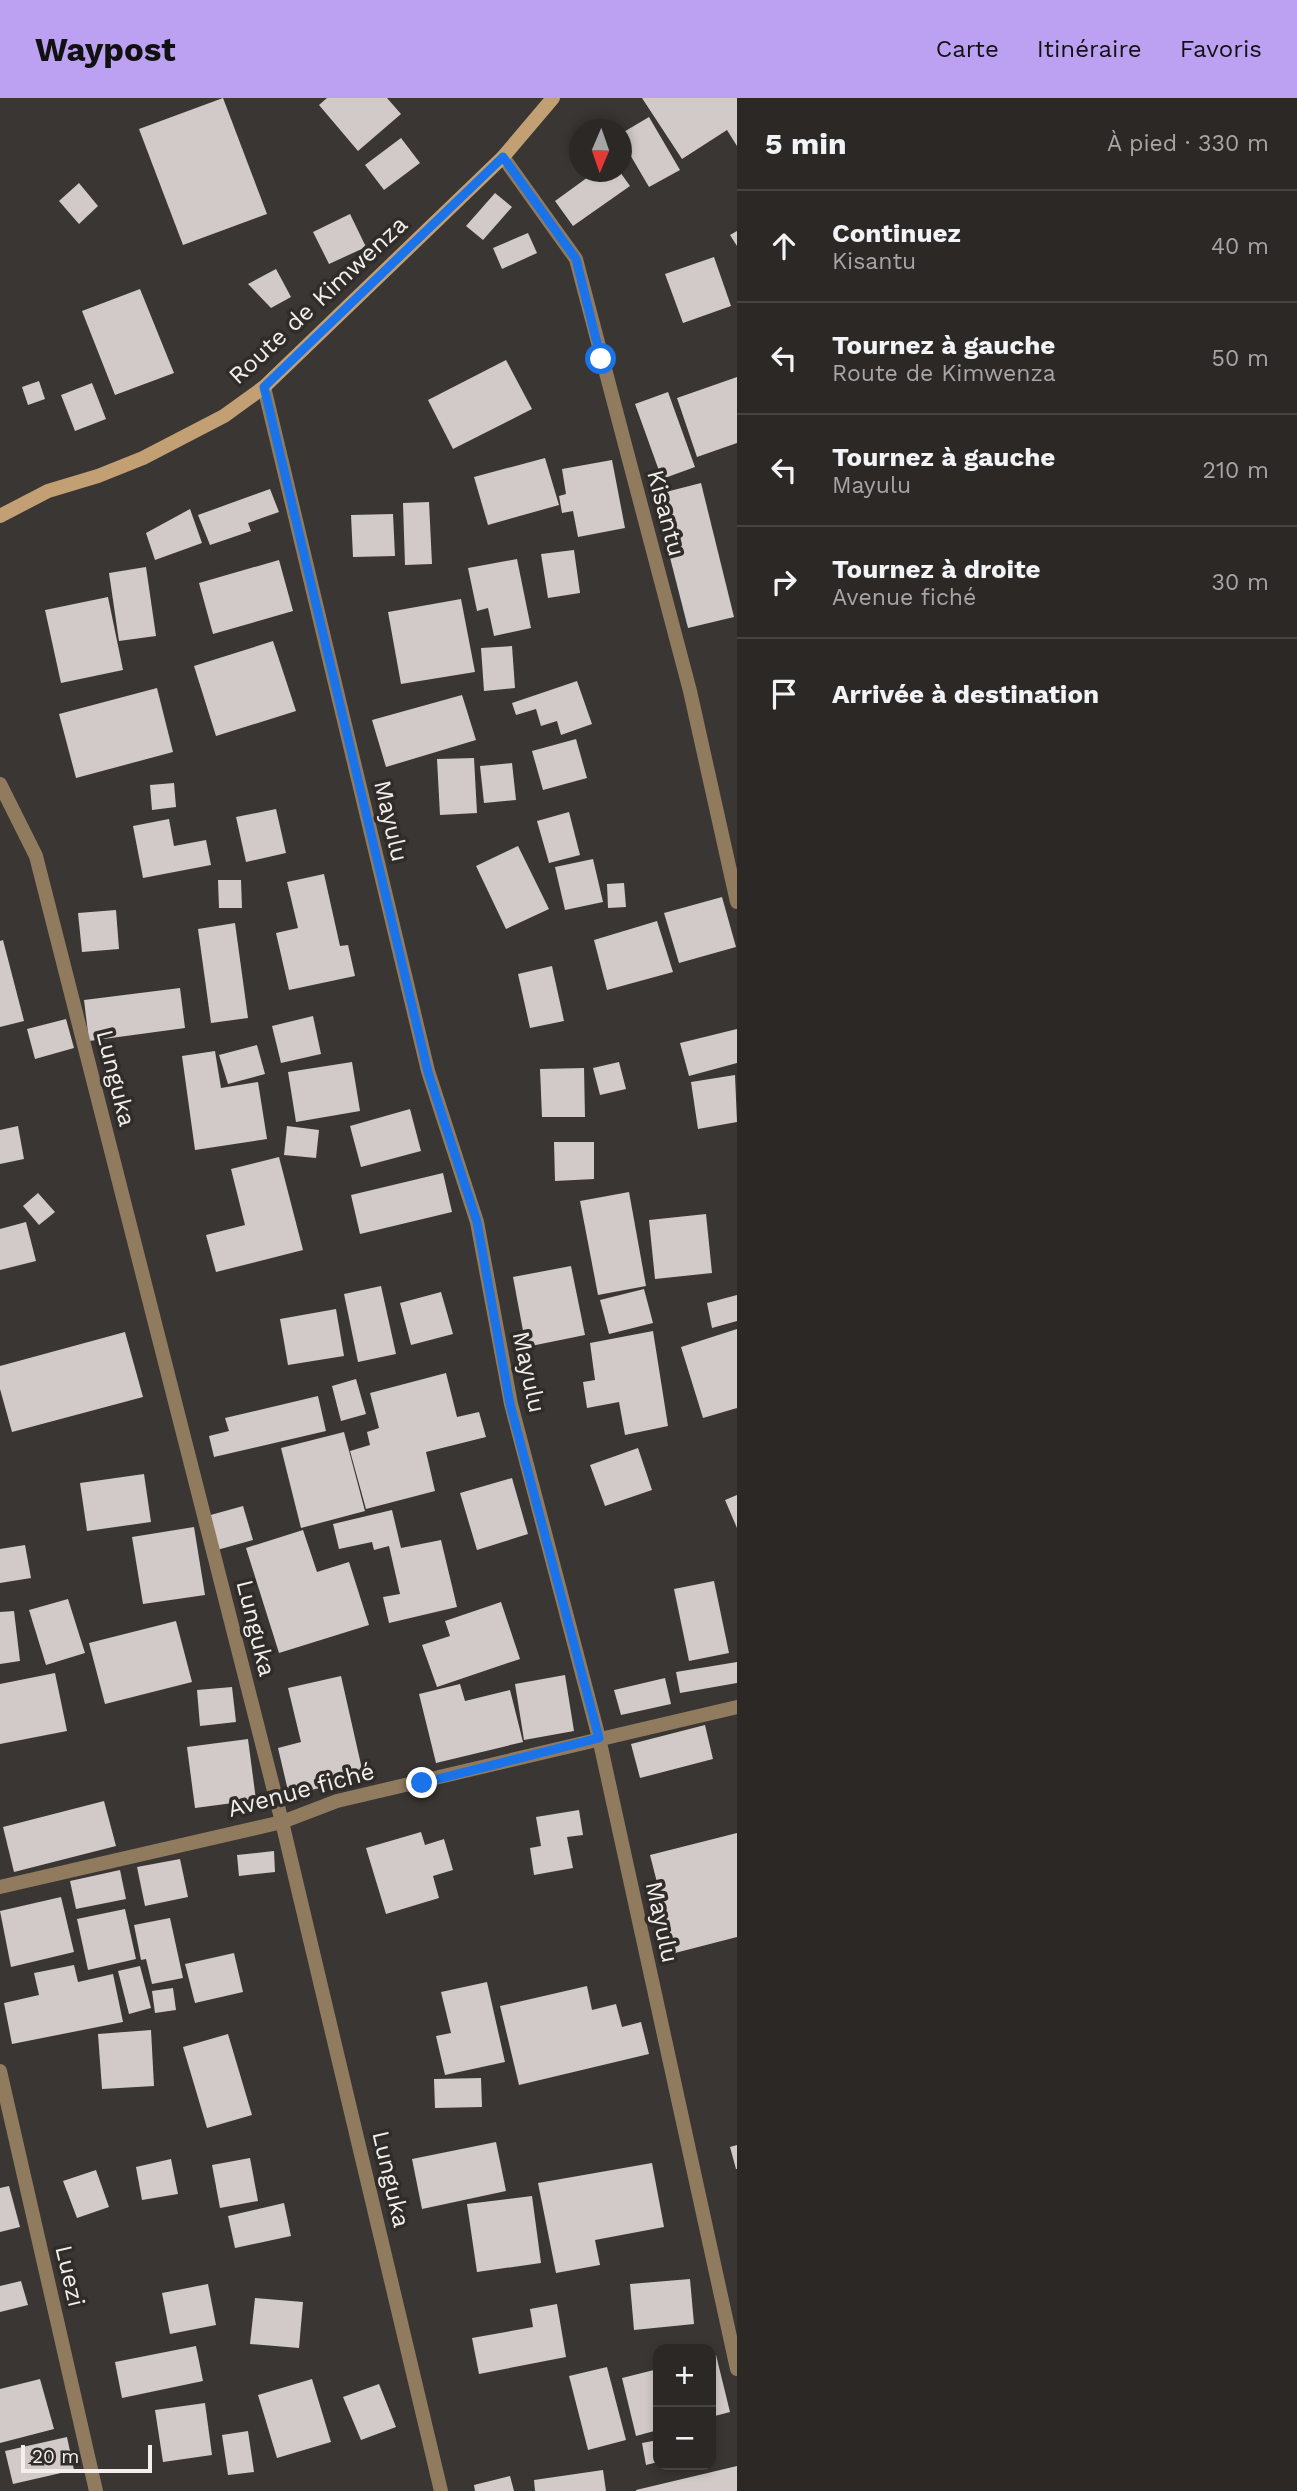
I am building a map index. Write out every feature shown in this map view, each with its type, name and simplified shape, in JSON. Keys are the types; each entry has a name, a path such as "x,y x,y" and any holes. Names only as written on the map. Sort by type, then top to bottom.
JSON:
{"street":[{"name":"Route de Kimwenza","path":"0,516 48,491 98,476 143,457 224,416 264,387 503,157 553,98"},
{"name":"Kisantu","path":"503,157 576,259 690,691 737,902"},
{"name":"Mayulu","path":"264,387 428,1072 477,1222 510,1404 599,1738 737,2369"},
{"name":"Lunguka","path":"0,785 36,856 282,1822 441,2491"},
{"name":"Avenue fiché","path":"0,1887 282,1822 337,1801 737,1707"},
{"name":"Luezi","path":"0,2071 96,2491"}],"building":[{"path":"223,98 267,214 183,245 139,129"},
{"path":"327,98 387,98 401,114 358,151 319,105"},
{"path":"642,98 737,98 737,146 727,130 682,159"},
{"path":"649,117 680,170 649,187 632,158 632,127"},
{"path":"401,138 420,163 384,190 365,165"},
{"path":"581,182 627,182 630,186 573,226 555,201"},
{"path":"79,183 98,206 79,224 59,201"},
{"path":"495,193 512,207 483,240 466,226"},
{"path":"350,214 366,247 329,264 313,232"},
{"path":"737,231 737,246 730,235"},
{"path":"528,233 537,253 502,269 493,248"},
{"path":"714,257 731,306 683,323 665,274"},
{"path":"276,269 291,297 271,308 248,284"},
{"path":"140,289 174,373 115,395 82,311"},
{"path":"506,360 532,409 453,449 428,400"},
{"path":"737,377 737,443 697,457 677,398"},
{"path":"39,381 45,399 28,405 22,387"},
{"path":"92,383 106,419 75,431 61,395"},
{"path":"668,392 695,467 662,479 635,404"},
{"path":"545,458 559,505 488,525 474,477"},
{"path":"612,460 625,528 578,537 573,511 562,513 559,496 566,494 562,469"},
{"path":"701,483 734,617 688,628 654,495"},
{"path":"270,489 279,512 248,523 251,531 210,545 198,515"},
{"path":"429,502 432,564 405,565 403,503"},
{"path":"190,509 202,543 155,560 146,533"},
{"path":"393,514 395,556 353,557 351,515"},
{"path":"574,550 580,593 548,598 541,554"},
{"path":"517,559 531,628 494,636 488,608 477,611 468,568"},
{"path":"279,560 293,611 213,634 199,583"},
{"path":"146,567 156,636 119,641 109,573"},
{"path":"108,597 123,670 61,683 45,610"},
{"path":"461,599 475,672 401,684 388,612"},
{"path":"273,641 296,711 216,736 194,666"},
{"path":"512,646 515,688 484,691 481,648"},
{"path":"577,681 592,724 561,735 557,721 541,726 536,709 516,715 512,703"},
{"path":"157,688 173,752 76,778 59,714"},
{"path":"462,695 476,740 386,767 372,720"},
{"path":"576,739 587,778 543,790 532,751"},
{"path":"474,758 477,813 440,815 437,759"},
{"path":"512,763 516,800 484,803 480,766"},
{"path":"174,783 176,807 152,810 150,785"},
{"path":"276,809 286,853 246,862 236,817"},
{"path":"569,812 580,855 549,863 537,821"},
{"path":"169,819 174,846 206,840 211,865 143,878 133,826"},
{"path":"518,846 549,909 506,929 476,866"},
{"path":"593,859 603,902 565,910 555,867"},
{"path":"324,874 340,946 348,945 355,976 289,990 276,933 298,928 287,882"},
{"path":"218,880 241,880 242,908 219,908"},
{"path":"624,883 626,907 608,908 607,884"},
{"path":"722,897 736,947 679,963 664,913"},
{"path":"116,910 119,949 82,952 78,913"},
{"path":"657,921 673,972 607,990 594,940"},
{"path":"235,923 248,1018 211,1023 198,929"},
{"path":"3,940 24,1021 0,1027 0,941"},
{"path":"552,966 564,1021 530,1028 518,974"},
{"path":"180,988 185,1028 89,1041 84,1000"},
{"path":"313,1016 321,1054 281,1063 272,1026"},
{"path":"66,1019 74,1048 35,1059 27,1029"},
{"path":"737,1029 737,1063 689,1076 680,1043"},
{"path":"257,1045 265,1074 228,1084 219,1055"},
{"path":"215,1051 221,1088 258,1082 267,1139 195,1150 182,1056"},
{"path":"352,1062 360,1111 296,1122 288,1072"},
{"path":"619,1062 626,1089 600,1095 593,1068"},
{"path":"584,1068 585,1117 542,1117 540,1069"},
{"path":"735,1075 737,1122 698,1129 691,1082"},
{"path":"410,1109 421,1151 361,1167 350,1126"},
{"path":"18,1126 24,1159 0,1164 0,1130"},
{"path":"287,1126 319,1130 316,1158 284,1155"},
{"path":"554,1142 594,1142 594,1179 555,1181"},
{"path":"279,1157 303,1250 216,1272 206,1235 245,1225 231,1169"},
{"path":"443,1173 452,1212 360,1234 351,1195"},
{"path":"629,1192 646,1286 598,1295 580,1201"},
{"path":"38,1193 55,1212 39,1225 23,1206"},
{"path":"706,1214 712,1273 655,1279 649,1220"},
{"path":"26,1222 36,1261 0,1270 0,1229"},
{"path":"571,1266 585,1335 526,1347 513,1277"},
{"path":"381,1286 396,1354 358,1362 344,1294"},
{"path":"644,1289 653,1323 609,1334 600,1300"},
{"path":"441,1292 453,1334 411,1345 400,1303"},
{"path":"737,1295 737,1321 712,1328 707,1303"},
{"path":"336,1309 344,1356 288,1365 280,1319"},
{"path":"737,1329 737,1408 703,1418 681,1347"},
{"path":"653,1331 668,1426 625,1435 619,1402 587,1408 583,1382 595,1380 590,1343"},
{"path":"125,1332 143,1397 12,1432 0,1389 0,1366"},
{"path":"446,1373 457,1417 479,1412 486,1437 426,1452 435,1491 366,1509 350,1451 370,1445 367,1432 379,1428 370,1393"},
{"path":"356,1379 366,1414 341,1421 332,1386"},
{"path":"318,1396 326,1431 214,1457 209,1436 229,1431 225,1418"},
{"path":"344,1432 365,1511 301,1528 281,1448"},
{"path":"638,1448 652,1490 605,1506 590,1465"},
{"path":"144,1474 151,1522 87,1531 80,1483"},
{"path":"512,1478 528,1534 477,1550 460,1493"},
{"path":"737,1495 737,1528 725,1500"},
{"path":"243,1506 253,1540 217,1550 207,1516"},
{"path":"392,1510 401,1548 441,1540 457,1607 389,1623 383,1597 400,1594 389,1546 374,1550 372,1542 339,1549 333,1524"},
{"path":"194,1527 205,1595 143,1604 132,1537"},
{"path":"303,1530 317,1572 349,1562 369,1625 279,1653 246,1548"},
{"path":"25,1545 31,1578 0,1583 0,1549"},
{"path":"714,1581 729,1653 689,1661 674,1589"},
{"path":"68,1599 85,1653 46,1665 29,1610"},
{"path":"501,1602 520,1659 437,1687 422,1645 450,1636 445,1621"},
{"path":"14,1611 20,1661 0,1664 0,1612"},
{"path":"176,1621 192,1682 105,1704 89,1643"},
{"path":"737,1662 737,1683 680,1693 676,1672"},
{"path":"55,1673 67,1731 0,1744 0,1684"},
{"path":"565,1675 574,1731 524,1740 515,1684"},
{"path":"341,1676 364,1778 289,1795 278,1748 301,1742 288,1688"},
{"path":"665,1678 671,1704 621,1715 614,1690"},
{"path":"460,1684 465,1701 510,1690 523,1742 436,1763 419,1694"},
{"path":"232,1687 236,1722 200,1726 197,1690"},
{"path":"705,1725 713,1759 640,1778 631,1744"},
{"path":"248,1739 256,1800 195,1808 187,1747"},
{"path":"104,1801 116,1846 14,1872 3,1827"},
{"path":"579,1810 583,1835 567,1837 573,1868 534,1875 530,1848 541,1846 536,1817"},
{"path":"421,1832 425,1845 444,1839 453,1870 433,1876 439,1898 386,1914 366,1848"},
{"path":"737,1833 737,1937 675,1953 650,1855"},
{"path":"274,1851 275,1872 239,1876 237,1855"},
{"path":"180,1859 188,1897 145,1906 137,1867"},
{"path":"120,1870 126,1899 76,1909 70,1881"},
{"path":"61,1897 74,1952 11,1967 0,1911"},
{"path":"125,1909 136,1959 88,1970 77,1919"},
{"path":"170,1918 183,1978 152,1984 146,1959 141,1960 134,1925"},
{"path":"234,1953 243,1992 195,2003 185,1964"},
{"path":"74,1965 78,1982 113,1974 123,2022 12,2044 4,2003 39,1995 34,1973"},
{"path":"140,1966 151,2008 129,2014 118,1971"},
{"path":"487,1982 505,2062 445,2075 436,2036 451,2033 441,1992"},
{"path":"587,1986 592,2010 616,2004 622,2027 641,2022 649,2054 519,2085 500,2006"},
{"path":"173,1988 176,2010 155,2013 152,1991"},
{"path":"151,2030 154,2086 102,2089 98,2034"},
{"path":"228,2034 252,2115 207,2128 183,2047"},
{"path":"481,2078 482,2107 435,2108 434,2079"},
{"path":"496,2142 506,2191 422,2209 412,2159"},
{"path":"737,2145 737,2169 736,2169 730,2147"},
{"path":"250,2158 258,2201 220,2208 212,2165"},
{"path":"171,2159 178,2194 142,2200 136,2167"},
{"path":"652,2163 664,2227 595,2240 600,2265 556,2273 538,2183"},
{"path":"96,2170 109,2207 77,2218 63,2181"},
{"path":"9,2186 20,2227 0,2232 0,2188"},
{"path":"532,2196 541,2263 477,2272 467,2204"},
{"path":"284,2203 291,2236 235,2248 228,2216"},
{"path":"690,2279 694,2324 634,2330 630,2284"},
{"path":"21,2281 28,2305 0,2312 0,2286"},
{"path":"208,2284 216,2325 170,2334 162,2293"},
{"path":"255,2298 303,2302 299,2348 250,2344"},
{"path":"557,2304 566,2357 479,2374 472,2338 533,2327 530,2309"},
{"path":"196,2346 203,2381 122,2398 115,2362"},
{"path":"716,2355 730,2412 716,2416"},
{"path":"607,2367 626,2440 588,2450 569,2376"},
{"path":"653,2370 653,2431 636,2436 622,2378"},
{"path":"40,2379 54,2429 0,2443 0,2389"},
{"path":"312,2379 331,2442 277,2458 258,2395"},
{"path":"379,2384 396,2427 361,2440 343,2397"},
{"path":"205,2403 212,2455 163,2462 155,2410"},
{"path":"248,2431 254,2472 228,2475 222,2435"},
{"path":"67,2437 74,2470 13,2484 5,2451"},
{"path":"653,2441 653,2463 646,2465 642,2443"},
{"path":"737,2466 737,2491 636,2491 636,2490"},
{"path":"603,2470 606,2491 535,2491 534,2480"},
{"path":"510,2476 514,2491 475,2491 474,2485"}],"route":[{"path":"422,1783 599,1738 510,1404 477,1222 428,1072 264,387 503,157 576,259 601,359"}]}
